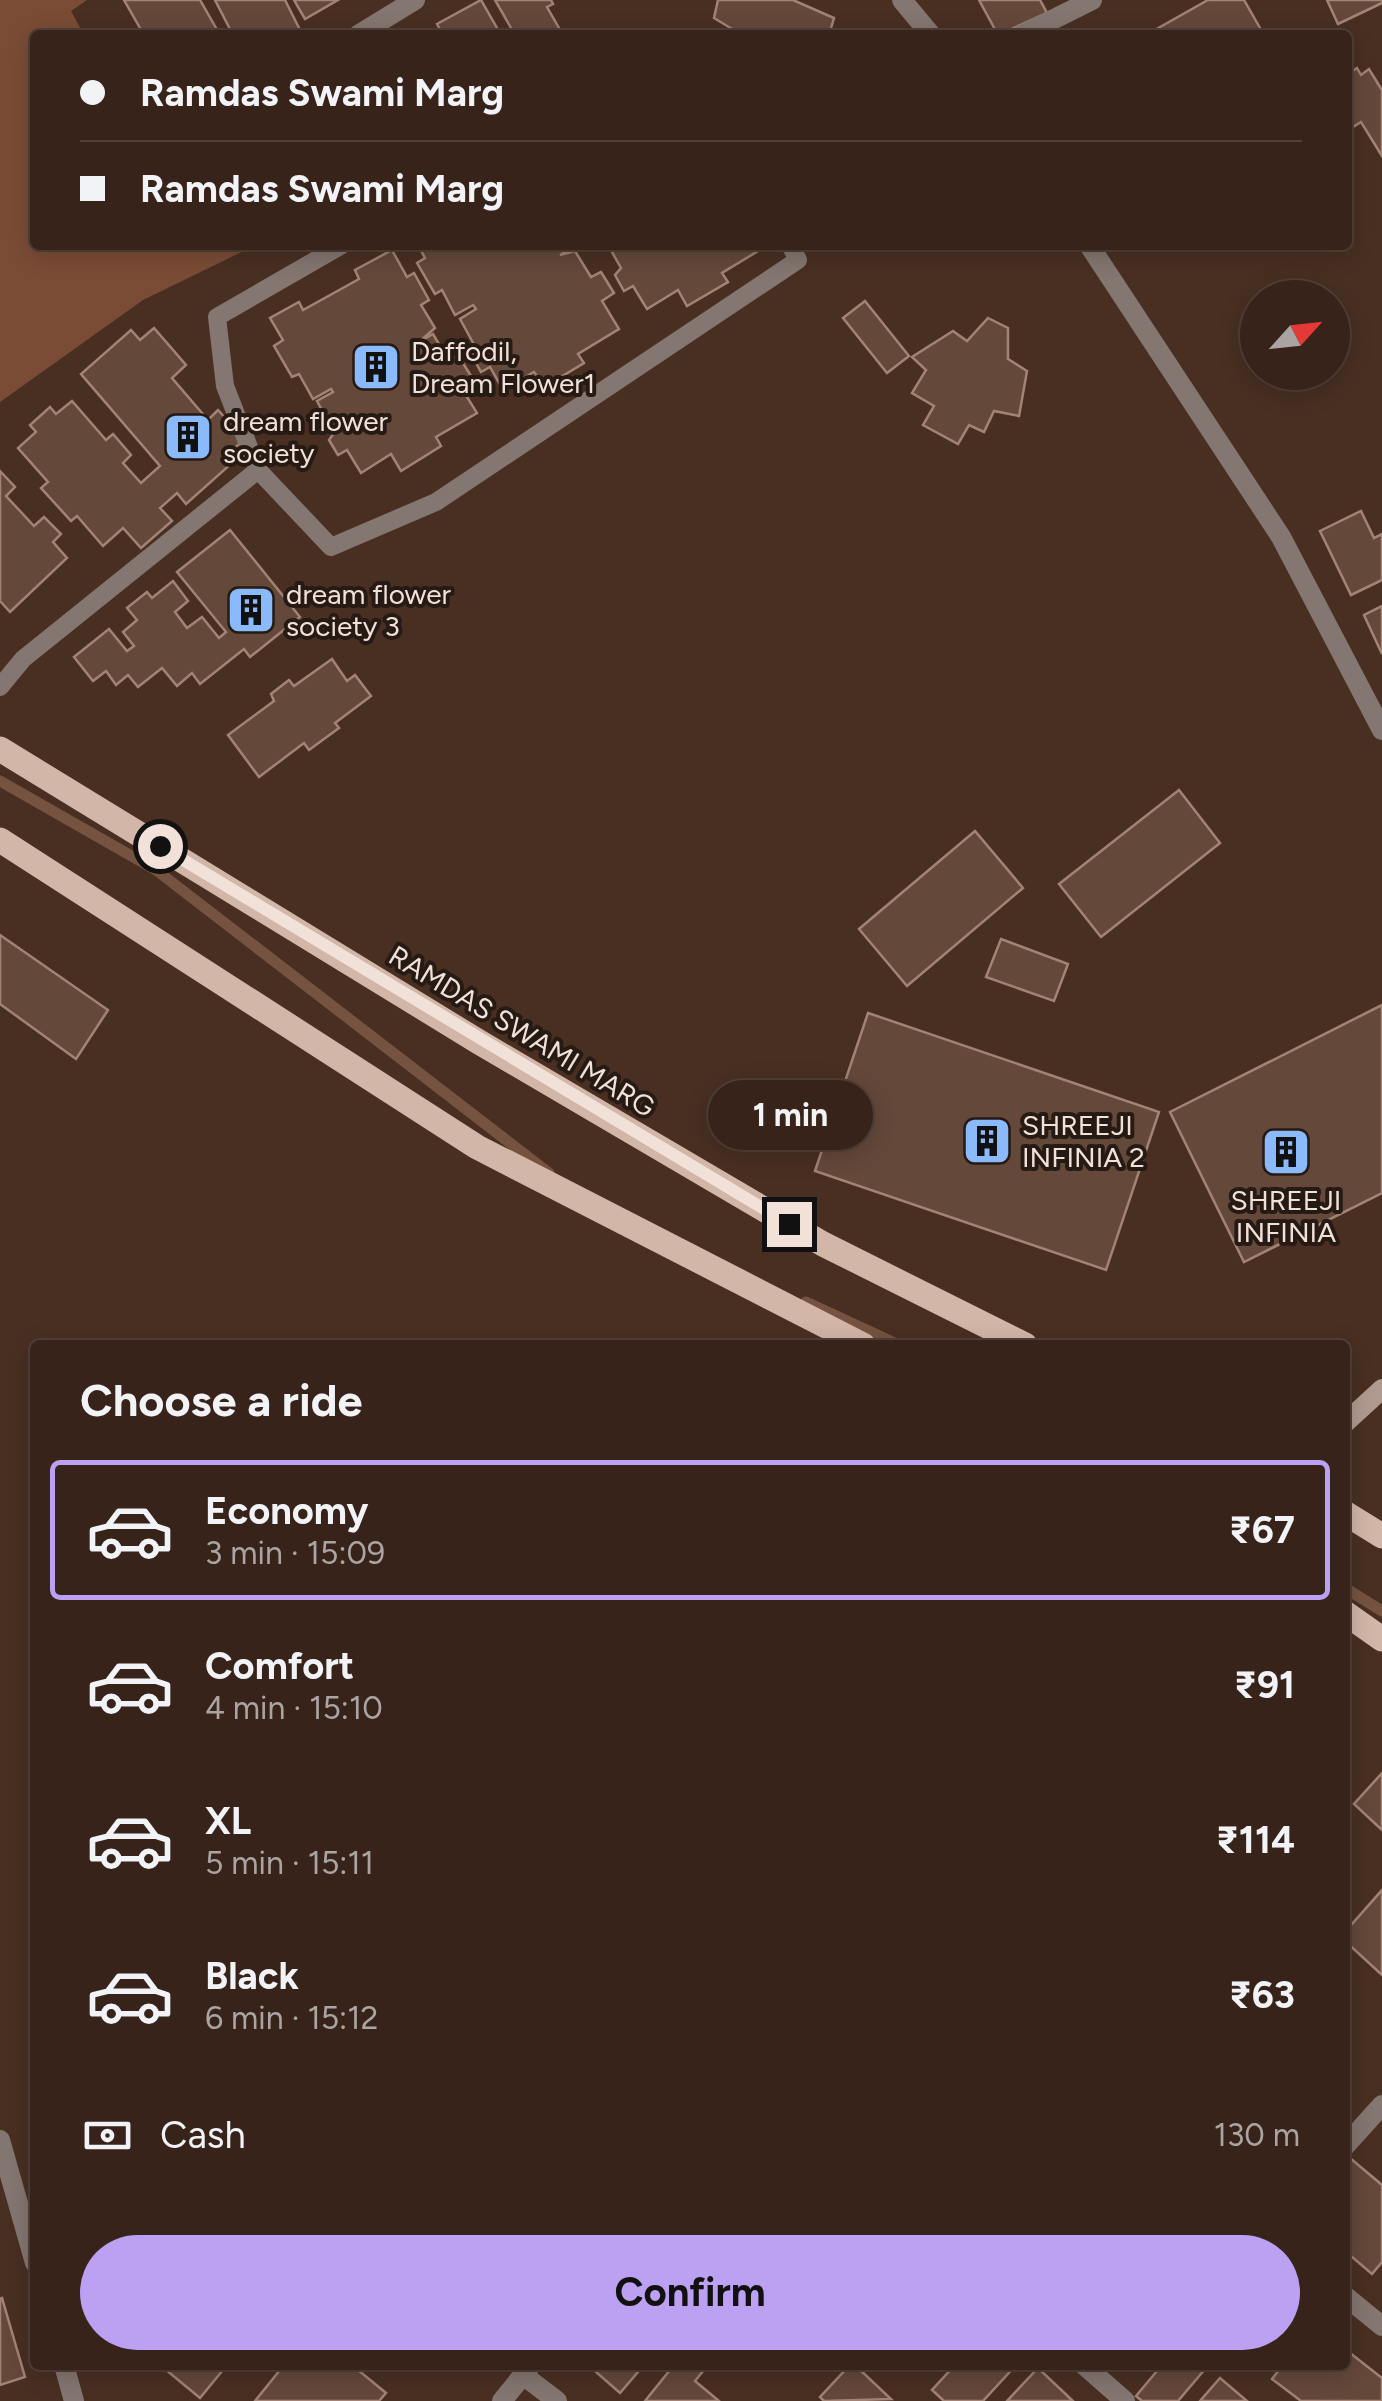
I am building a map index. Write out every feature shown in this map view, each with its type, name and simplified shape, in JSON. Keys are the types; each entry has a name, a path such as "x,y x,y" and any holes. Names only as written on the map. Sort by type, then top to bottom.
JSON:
{"main road":[{"name":"RAMDAS SWAMI MARG","path":"0,749 479,1042 806,1234 1015,1340"},
{"path":"0,840 476,1147 853,1340"},
{"path":"1350,1418 1382,1388"},
{"path":"1350,1516 1382,1536"},
{"path":"1350,1616 1382,1638"}],"street":[{"path":"366,30 415,0"},
{"path":"902,0 927,30"},
{"path":"1032,30 1092,0"},
{"path":"1092,250 1281,537 1382,730"},
{"path":"1350,2140 1382,2104"},
{"path":"0,2140 30,2246"},
{"path":"1350,2300 1382,2326"},
{"path":"65,2370 74,2401"},
{"path":"502,2401 527,2370 557,2401"},
{"path":"1090,2370 1125,2401"}],"lane":[{"path":"333,250 217,316 225,386 258,470 331,547 436,502 798,260 793,250"},
{"path":"0,687 23,658 258,470"}],"shaded area":[{"path":"0,0 87,0 71,11 81,30 30,30 30,250 246,250 143,300 0,402"}],"building":[{"path":"124,0 200,0 217,30 141,30"},
{"path":"215,0 285,0 299,28 295,30 230,30"},
{"path":"294,0 338,0 305,19"},
{"path":"481,0 498,30 440,30 437,24"},
{"path":"495,0 551,0 553,4 547,7 560,30 512,30"},
{"path":"718,0 793,0 834,18 830,30 734,30 714,18"},
{"path":"979,0 1040,0 1047,13 1009,30 995,30"},
{"path":"1208,0 1244,0 1261,30 1155,30"},
{"path":"1327,0 1382,0 1382,3 1338,24"},
{"path":"1357,68 1361,75 1369,69 1382,90 1382,156 1361,122 1352,128 1352,71"},
{"name":"Daffodil, Dream Flower1","path":"392,250 407,277 414,273 429,300 421,305 435,328 419,342 433,334 449,361 458,355 471,376 459,384 477,413 436,437 441,446 401,471 391,454 361,473 347,450 338,455 329,440 334,433 317,401 333,392 331,389 313,399 299,374 292,377 274,346 283,340 270,318 299,302 303,310 359,279 355,270"},
{"path":"421,250 568,250 560,255 575,251 591,277 601,272 614,293 602,301 619,329 578,354 584,363 544,387 534,372 503,390 490,367 481,372 472,356 477,350 460,319 476,309 473,305 455,315 442,290 435,294 417,263 425,258"},
{"path":"611,250 760,250 722,273 728,282 687,306 678,290 647,309 633,286 624,291 615,275 621,268"},
{"path":"865,301 909,356 887,373 843,318"},
{"path":"988,318 1008,328 1008,359 1027,371 1019,416 994,411 984,432 969,425 958,444 923,425 934,406 912,393 926,370 912,357 953,331 967,341"},
{"name":"dream flower society","path":"154,328 186,365 172,378 208,420 218,410 244,439 235,448 241,455 186,504 177,493 160,508 172,521 141,548 123,528 103,546 77,516 71,521 41,488 48,482 18,448 36,432 30,425 50,407 56,414 72,401 106,440 113,434 131,455 123,463 141,483 160,466 81,374 131,330 140,340"},
{"path":"0,471 15,487 6,496 34,526 44,517 61,534 53,542 67,558 10,612 0,601"},
{"path":"1361,511 1374,538 1382,534 1382,580 1351,595 1320,531"},
{"name":"dream flower society 3","path":"230,530 300,617 250,657 244,649 200,684 192,673 177,686 162,668 138,687 128,675 116,685 106,671 93,681 74,657 109,629 127,651 134,646 123,632 137,620 127,608 147,592 152,598 173,581 188,601 175,612 187,628 202,617 219,638 226,632 177,572"},
{"path":"1382,606 1382,654 1364,615"},
{"path":"332,659 347,681 355,675 371,696 335,723 339,728 309,750 304,743 259,777 228,735 274,701 271,694 289,680 294,686"},
{"path":"1179,790 1220,843 1101,937 1059,884"},
{"path":"975,831 1023,888 907,986 859,929"},
{"path":"0,935 108,1010 76,1059 0,1004"},
{"path":"1001,939 1068,964 1054,1001 986,977"},
{"name":"SHREEJI INFINIA","path":"1382,1005 1382,1193 1244,1262 1170,1112"},
{"name":"SHREEJI INFINIA 2","path":"868,1013 1159,1112 1106,1270 815,1171"},
{"path":"1382,1773 1382,1830 1354,1804"},
{"path":"1382,1890 1382,1975 1350,1946 1350,1926"},
{"path":"1350,2158 1382,2185 1382,2262 1372,2274 1350,2255"},
{"path":"0,2299 25,2377 0,2385"},
{"path":"1350,2353 1382,2378 1382,2401 1301,2401 1272,2379 1279,2370 1350,2370"},
{"path":"166,2370 223,2370 200,2398"},
{"path":"280,2370 358,2370 386,2393 379,2401 255,2401"},
{"path":"594,2370 640,2370 620,2393"},
{"path":"670,2370 704,2370 695,2381 719,2401 645,2401"},
{"path":"845,2370 860,2370 891,2399 824,2401 820,2397"},
{"path":"950,2370 1011,2370 983,2401 944,2401 932,2390"},
{"path":"1040,2370 1073,2401 1007,2401"},
{"path":"1158,2370 1204,2370 1178,2401 1142,2401 1136,2396"},
{"path":"1220,2378 1247,2401 1200,2401"}],"waterway":[{"path":"0,781 156,870 549,1173"},
{"path":"806,1302 888,1340"},
{"path":"1350,1591 1382,1611"}],"place":[{"name":"Daffodil, Dream Flower1","path":"376,367"},
{"name":"dream flower society","path":"188,437"},
{"name":"dream flower society 3","path":"251,610"},
{"name":"SHREEJI INFINIA 2","path":"987,1141"},
{"name":"SHREEJI INFINIA","path":"1286,1152"}],"route":[{"path":"160,846 479,1042 789,1224"}]}
